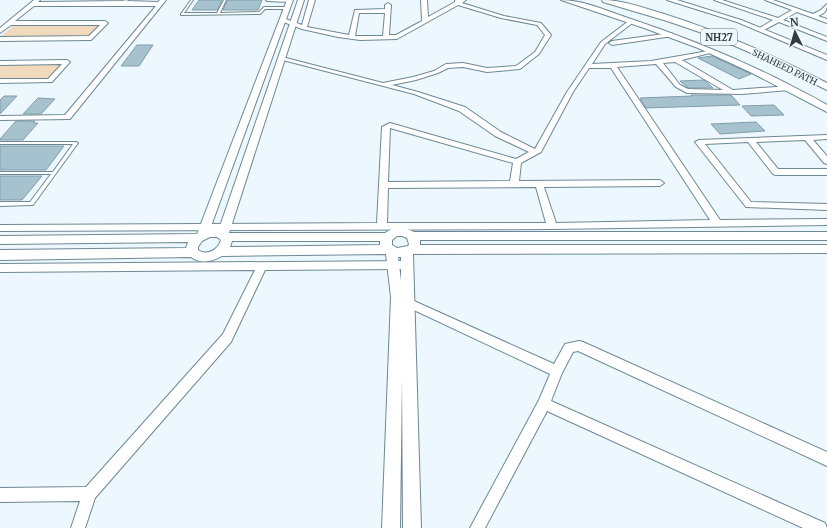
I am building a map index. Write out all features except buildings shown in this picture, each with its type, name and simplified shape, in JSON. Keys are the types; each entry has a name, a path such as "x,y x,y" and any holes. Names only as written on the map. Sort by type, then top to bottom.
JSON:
{"highway":[{"name":"SHAHEED PATH","path":"606,0 680,22 744,47 783,64 827,87"},
{"name":"SHAHEED PATH","path":"628,0 724,32 789,59 827,78"}],"street":[{"path":"221,252 226,244 224,232 301,0"},
{"path":"304,28 312,0"},
{"path":"424,0 425,21"},
{"path":"564,0 632,21 712,51 747,66 827,109"},
{"path":"670,0 739,21 827,58"},
{"path":"717,0 778,20 827,39"},
{"path":"283,20 304,28 338,35 352,37 397,37 460,1 503,17 539,24 548,35 537,53 518,68 487,70 462,65 446,66 436,72 414,79 386,84"},
{"path":"773,1 827,21"},
{"path":"0,30 35,2 161,2"},
{"path":"0,118 67,117 161,2"},
{"path":"193,252 192,246 202,233 289,3"},
{"path":"813,16 827,6"},
{"path":"352,37 357,11 388,8 386,37"},
{"path":"760,30 797,10"},
{"path":"382,226 386,127 390,125 517,162 535,152 554,124 570,92 589,66 603,43 632,21"},
{"path":"0,38 91,38 105,23 8,24"},
{"path":"612,43 671,35"},
{"path":"273,47 286,47"},
{"path":"589,66 613,66 677,60 712,51"},
{"path":"282,59 386,84 462,109 498,134 535,152"},
{"path":"677,60 730,91"},
{"path":"0,63 67,62 50,81 0,81"},
{"path":"657,62 683,90 697,92 742,92 790,88"},
{"path":"613,66 717,223"},
{"path":"827,137 699,142 749,205 827,207"},
{"path":"807,138 827,161"},
{"path":"751,140 776,172 827,172"},
{"path":"514,184 517,162"},
{"path":"384,185 660,183"},
{"path":"539,184 552,226"},
{"path":"224,232 382,226 552,226 827,222"},
{"path":"0,228 202,233"},
{"path":"0,240 214,232 388,237 399,232 409,233 415,243 400,256 262,266 0,268"},
{"path":"412,236 827,236"},
{"path":"388,237 386,241 400,256 412,528"},
{"path":"0,255 193,252 198,256 210,257 221,252 400,256 827,249"},
{"path":"78,528 89,494 227,338 262,266"},
{"path":"403,300 557,371"},
{"path":"391,528 403,300"},
{"path":"476,528 544,404 557,371 569,348 578,346 827,458"},
{"path":"544,404 820,528"},
{"path":"0,495 89,494"}],"lane":[{"path":"192,0 182,14 260,13 267,1 289,3"},
{"path":"218,13 225,0"},
{"path":"264,8 289,3"},
{"path":"0,143 76,143 31,204 0,204"},
{"path":"0,173 54,172"}],"shaded area":[{"path":"101,24 91,36 0,37 14,25"},
{"path":"0,64 63,64 51,78 0,78"}]}
